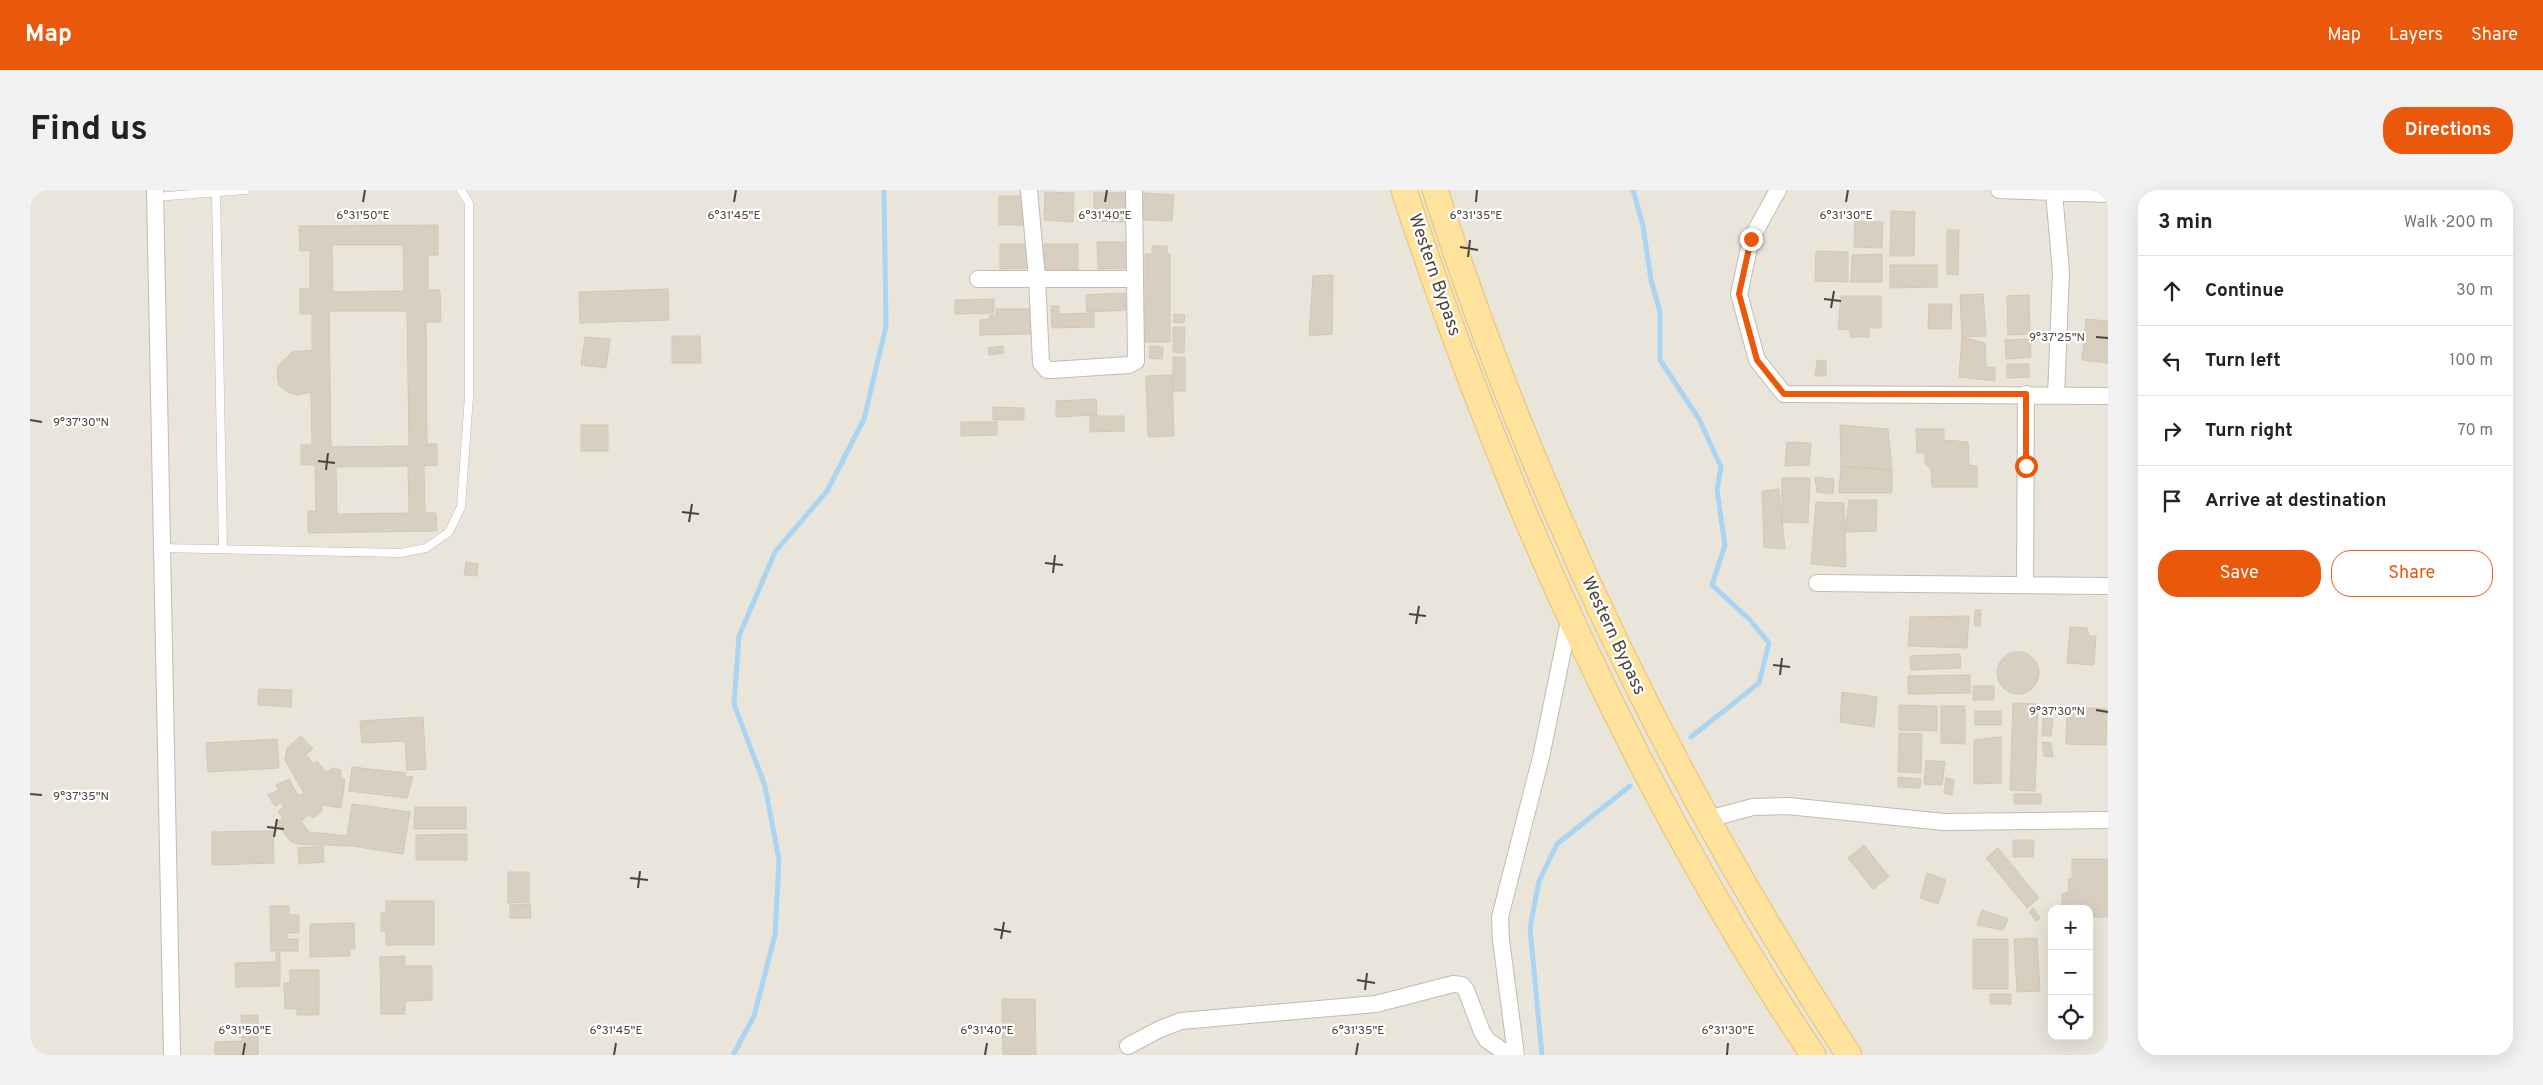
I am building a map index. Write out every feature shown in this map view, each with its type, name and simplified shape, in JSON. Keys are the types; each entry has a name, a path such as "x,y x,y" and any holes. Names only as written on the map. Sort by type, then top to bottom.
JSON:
{"main road":[{"name":"Western Bypass","path":"1404,190 1438,291 1519,500 1570,614 1635,750 1723,912 1813,1055"},
{"name":"Western Bypass","path":"1435,190 1464,282 1545,490 1658,731 1760,910 1849,1055"}],"street":[{"path":"1029,190 1037,278 1040,363 1043,368 1052,370 1129,365 1136,361 1134,190"},
{"path":"1778,190 1751,239 1739,294 1757,360 1784,394 2108,396"},
{"path":"1999,190 2108,194"},
{"path":"2054,193 2061,272 2056,396"},
{"path":"155,194 172,1055"},
{"path":"978,279 1135,279"},
{"path":"2025,585 2026,394"},
{"path":"1817,583 2108,586"},
{"path":"1516,1055 1501,940 1500,917 1541,758 1570,614"},
{"path":"1708,819 1753,807 1788,806 1944,822 2108,820"},
{"path":"1128,1046 1160,1029 1182,1021 1376,1004 1453,984 1462,985 1466,990 1482,1032 1487,1040 1509,1055"}],"lane":[{"path":"155,194 245,190"},
{"path":"162,548 401,554 426,548 449,532 461,507 469,396 469,203 461,190"},
{"path":"216,192 223,549"}],"shaded area":[{"path":"30,190 2108,190 2108,1055 30,1055"}],"building":[{"path":"1045,192 1074,193 1073,222 1044,220"},
{"path":"1094,192 1126,193 1125,222 1094,221"},
{"path":"1144,193 1174,195 1172,221 1143,220"},
{"path":"999,196 1024,196 1025,225 999,225"},
{"path":"1891,211 1915,212 1914,256 1890,256"},
{"path":"1855,221 1883,222 1882,248 1854,247"},
{"path":"438,225 438,255 428,255 428,290 440,290 441,322 426,322 427,444 437,444 437,465 424,466 425,513 436,513 437,531 308,533 308,511 316,511 315,465 301,465 301,445 312,445 311,392 297,395 286,391 279,385 277,374 278,366 292,352 312,350 312,314 300,314 300,289 310,289 310,250 300,251 299,226","holes":["332,245 403,245 404,291 333,292","329,311 407,311 409,446 331,447","408,466 409,513 337,514 336,467"]},
{"path":"1947,230 1959,230 1958,275 1947,274"},
{"path":"1097,242 1127,242 1128,268 1098,269"},
{"path":"1000,244 1029,244 1029,268 1000,269"},
{"path":"1044,244 1078,244 1078,270 1045,270"},
{"path":"1152,246 1167,246 1167,254 1170,254 1170,342 1145,342 1145,254 1152,254"},
{"path":"1816,251 1848,252 1848,282 1815,281"},
{"path":"1882,254 1882,282 1851,282 1852,255"},
{"path":"1890,265 1937,265 1937,287 1890,288"},
{"path":"1333,275 1332,334 1309,336 1313,276"},
{"path":"668,289 669,320 580,323 579,292"},
{"path":"1125,293 1126,310 1087,312 1086,295"},
{"path":"1983,294 1986,336 1962,337 1960,295"},
{"path":"2029,295 2030,334 2008,335 2007,296"},
{"path":"1841,296 1881,296 1881,328 1869,328 1869,337 1850,337 1850,330 1838,329"},
{"path":"994,299 994,313 955,314 955,300"},
{"path":"1929,304 1952,304 1951,329 1928,329"},
{"path":"1051,306 1059,306 1059,314 1094,313 1094,327 1052,328"},
{"path":"996,309 1030,309 1031,334 980,335 980,320 990,319 990,315 997,315"},
{"path":"1174,314 1185,315 1184,323 1173,322"},
{"path":"2086,319 2108,321 2108,363 2082,360"},
{"path":"1173,327 1185,327 1184,353 1173,352"},
{"path":"672,336 700,336 701,363 672,363"},
{"path":"585,337 610,339 606,368 581,365"},
{"path":"1962,337 1985,343 1986,367 1995,368 1995,381 1959,377"},
{"path":"2030,339 2031,357 2006,359 2005,340"},
{"path":"1003,346 1004,353 989,355 988,348"},
{"path":"1150,346 1163,347 1162,359 1149,358"},
{"path":"1173,357 1185,357 1185,391 1173,391"},
{"path":"1817,360 1826,361 1826,376 1815,376"},
{"path":"2007,364 2029,364 2029,377 2007,378"},
{"path":"1172,375 1174,436 1148,437 1146,376"},
{"path":"1096,399 1097,415 1056,417 1056,401"},
{"path":"993,407 1024,408 1024,420 993,420"},
{"path":"1090,416 1124,416 1124,431 1090,432"},
{"path":"961,422 997,422 997,435 961,436"},
{"path":"581,425 608,425 608,451 581,451"},
{"path":"1840,425 1888,429 1892,470 1841,466"},
{"path":"1916,429 1944,429 1944,440 1968,442 1969,465 1977,466 1977,487 1932,487 1931,468 1925,464 1925,453 1917,453"},
{"path":"1787,442 1811,443 1809,465 1785,466"},
{"path":"1841,466 1892,470 1892,493 1839,493"},
{"path":"1815,477 1834,479 1833,494 1817,492"},
{"path":"1782,478 1810,478 1808,523 1782,522"},
{"path":"1779,489 1785,549 1764,547 1762,491"},
{"path":"1849,500 1877,500 1876,531 1845,532"},
{"path":"1816,502 1844,503 1846,567 1811,564"},
{"path":"466,562 478,564 477,576 464,575"},
{"path":"1975,610 1981,610 1980,626 1974,625"},
{"path":"1969,616 1967,648 1908,646 1910,617"},
{"path":"2070,627 2087,628 2089,636 2096,636 2094,665 2067,663"},
{"path":"2022,652 2030,655 2036,661 2039,673 2036,685 2030,691 2014,694 2006,691 2000,685 1997,669 2000,661 2006,655"},
{"path":"1960,654 1961,668 1911,670 1910,656"},
{"path":"1970,675 1970,693 1908,694 1908,676"},
{"path":"1973,686 1994,686 1994,700 1973,700"},
{"path":"259,689 292,690 291,707 258,705"},
{"path":"1842,692 1877,697 1874,727 1840,722"},
{"path":"2013,703 2038,704 2035,791 2010,790"},
{"path":"1899,705 1937,706 1937,731 1899,730"},
{"path":"1941,706 1965,706 1965,744 1941,743"},
{"path":"2067,707 2107,709 2106,745 2066,744"},
{"path":"1975,711 2001,711 2001,725 1975,725"},
{"path":"423,717 426,769 407,770 405,741 362,743 360,721"},
{"path":"2043,718 2053,719 2051,736 2042,736"},
{"path":"1899,733 1922,734 1921,773 1898,772"},
{"path":"301,736 313,749 306,754 313,764 317,761 326,772 333,768 341,770 341,779 345,779 341,808 322,805 322,811 313,818 309,815 301,821 309,832 347,836 352,804 410,812 403,854 352,846 298,844 291,842 275,822 283,819 278,811 284,807 281,803 275,806 268,795 278,790 276,785 289,779 298,796 304,793 285,760 287,748"},
{"path":"2001,737 2001,783 1974,784 1974,740"},
{"path":"277,739 279,768 208,772 206,743"},
{"path":"2042,742 2051,743 2053,757 2044,756"},
{"path":"1926,760 1945,762 1942,785 1924,784"},
{"path":"352,767 406,773 405,776 413,777 407,798 349,791"},
{"path":"1898,777 1921,779 1920,788 1898,787"},
{"path":"1946,778 1954,780 1952,795 1944,793"},
{"path":"2014,794 2041,794 2041,804 2014,804"},
{"path":"415,807 466,807 466,829 414,829"},
{"path":"273,831 274,863 212,865 212,832"},
{"path":"467,834 467,860 416,860 416,835"},
{"path":"2013,840 2034,840 2033,857 2013,857"},
{"path":"1864,845 1889,877 1873,889 1848,858"},
{"path":"323,846 324,862 299,864 298,848"},
{"path":"1998,848 2039,898 2027,908 1986,858"},
{"path":"2072,859 2108,859 2108,917 2093,917 2093,905 2062,905 2062,894 2069,891 2068,879 2072,879"},
{"path":"508,872 529,872 529,902 508,903"},
{"path":"1927,873 1946,880 1938,904 1920,898"},
{"path":"386,901 434,901 434,945 386,945 386,931 381,931 381,913 386,913"},
{"path":"530,904 531,918 510,918 510,905"},
{"path":"270,906 289,906 289,915 299,915 299,933 287,933 287,939 298,939 298,951 271,951"},
{"path":"2033,908 2040,918 2036,921 2029,912"},
{"path":"1982,910 2008,919 2003,930 1977,925"},
{"path":"354,923 355,949 350,949 350,956 310,957 310,924"},
{"path":"2037,938 2040,991 2017,992 2014,939"},
{"path":"1973,939 2008,939 2008,989 1973,989"},
{"path":"276,953 280,953 280,986 236,987 235,963 276,962"},
{"path":"405,956 405,966 432,966 432,1000 405,1001 405,1014 381,1014 380,957"},
{"path":"290,970 319,970 319,1015 297,1015 297,1009 285,1009 284,983 290,983"},
{"path":"1990,994 2011,994 2011,1004 1990,1004"},
{"path":"1002,999 1035,999 1036,1055 1003,1055"},
{"path":"241,1015 258,1015 258,1055 215,1055 215,1042 242,1041"}],"waterway":[{"path":"733,1055 754,1016 775,935 779,860 765,786 734,704 739,636 775,552 827,491 864,419 886,326 884,190"},
{"path":"1633,190 1643,226 1651,280 1660,312 1660,360 1699,419 1721,467 1717,490 1725,545 1712,585 1749,619 1769,643 1759,683 1691,737"},
{"path":"1542,1055 1530,928 1539,881 1557,844 1630,786"}],"route":[{"path":"1751,239 1739,294 1757,360 1784,394 2026,394 2024,438 2026,466"}]}
